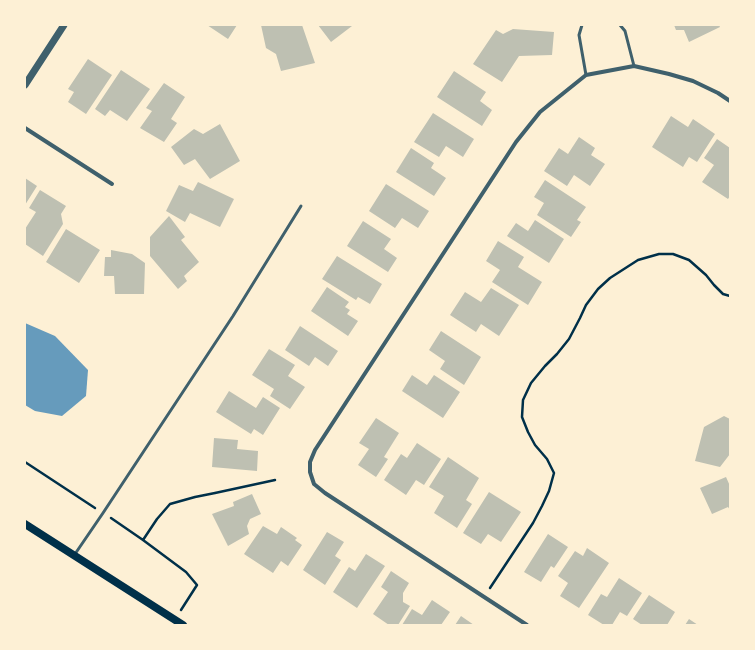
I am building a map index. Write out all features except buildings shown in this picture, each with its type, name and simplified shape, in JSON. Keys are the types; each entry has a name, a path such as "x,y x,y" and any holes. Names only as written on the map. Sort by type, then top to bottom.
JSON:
{"main road":[{"path":"25,524 183,625"}],"street":[{"path":"25,85 64,25"},
{"path":"527,625 325,493 314,484 310,472 310,462 315,450 516,142 540,112 586,75 634,66 693,81 718,93 730,101"},
{"path":"25,128 112,184"}],"lane":[{"path":"582,25 579,35 586,75"},
{"path":"620,25 625,31 634,66"},
{"path":"74,555 233,316 301,206"}],"path":[{"path":"496,578 542,506 549,491 554,473 547,459 535,445 528,432 522,417 523,400 531,383 569,339 586,305 598,289 610,278 638,260 659,254 673,254 689,260 706,274 723,294 730,296"},
{"path":"25,462 143,540 186,572 197,585 192,594"},
{"path":"143,540 157,519 170,504 195,497 275,480"}],"water":[{"path":"25,323 55,336 88,370 86,396 62,416 35,411 25,405"}]}
